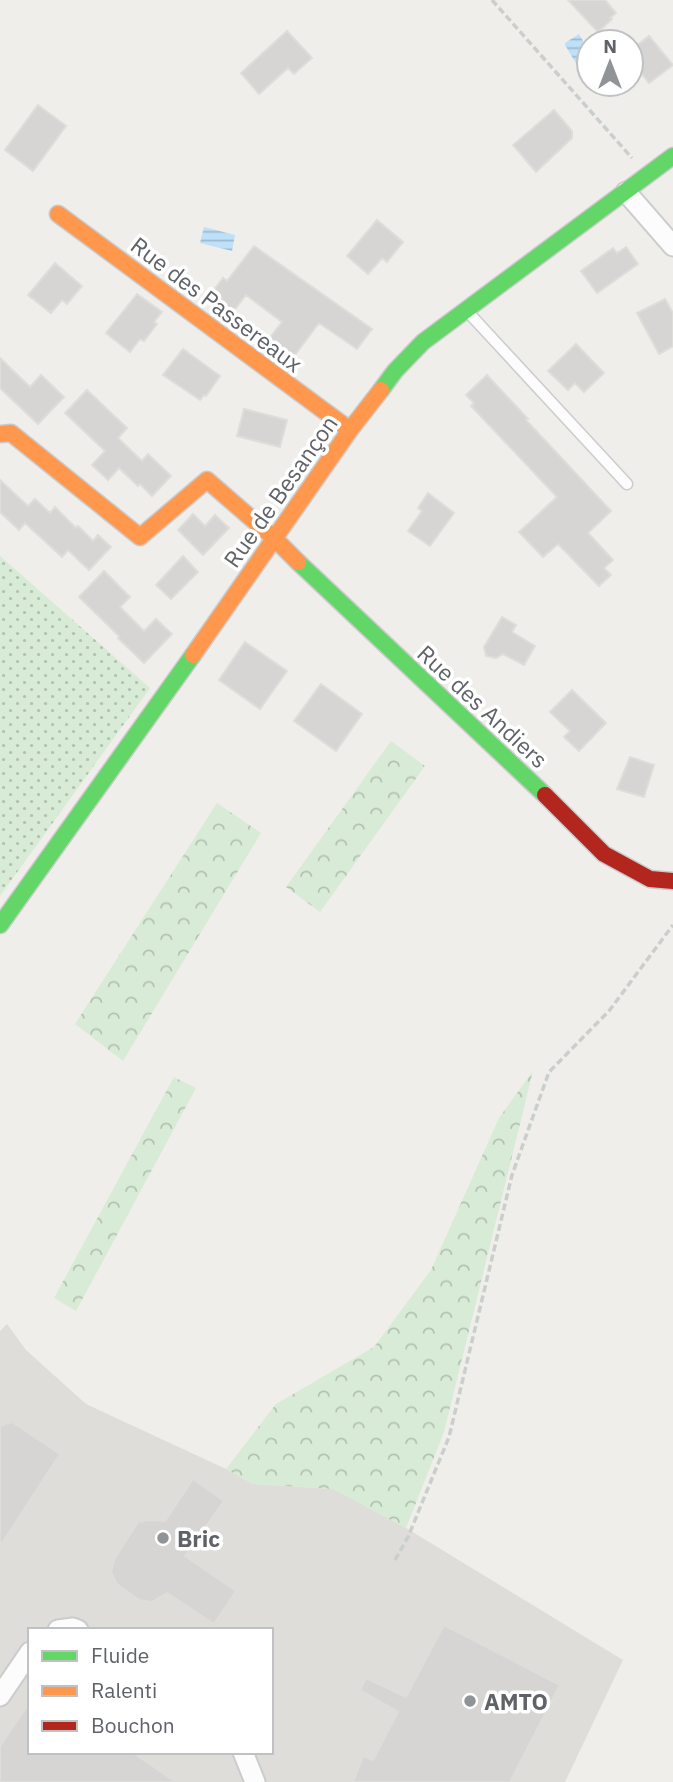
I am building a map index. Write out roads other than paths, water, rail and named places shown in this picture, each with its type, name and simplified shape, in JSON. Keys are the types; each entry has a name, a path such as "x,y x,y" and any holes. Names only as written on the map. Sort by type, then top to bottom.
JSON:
{"street":[{"name":"Rue de Besançon","path":"0,925 350,430 395,371 424,342 673,156"},
{"path":"626,192 673,246"},
{"name":"Rue des Passereaux","path":"58,214 350,430"},
{"name":"Rue des Andiers","path":"0,434 11,433 140,537 208,480 275,539 604,854 650,879 673,881"},
{"path":"0,1696 28,1655"},
{"path":"244,1754 255,1782"}],"lane":[{"path":"466,310 627,484"}],"water":[{"path":"575,37 575,62 565,45"},
{"path":"204,227 235,235 232,251 200,243"}],"place":[{"name":"Bric","path":"163,1538"},
{"name":"AMTO","path":"470,1701"}]}
